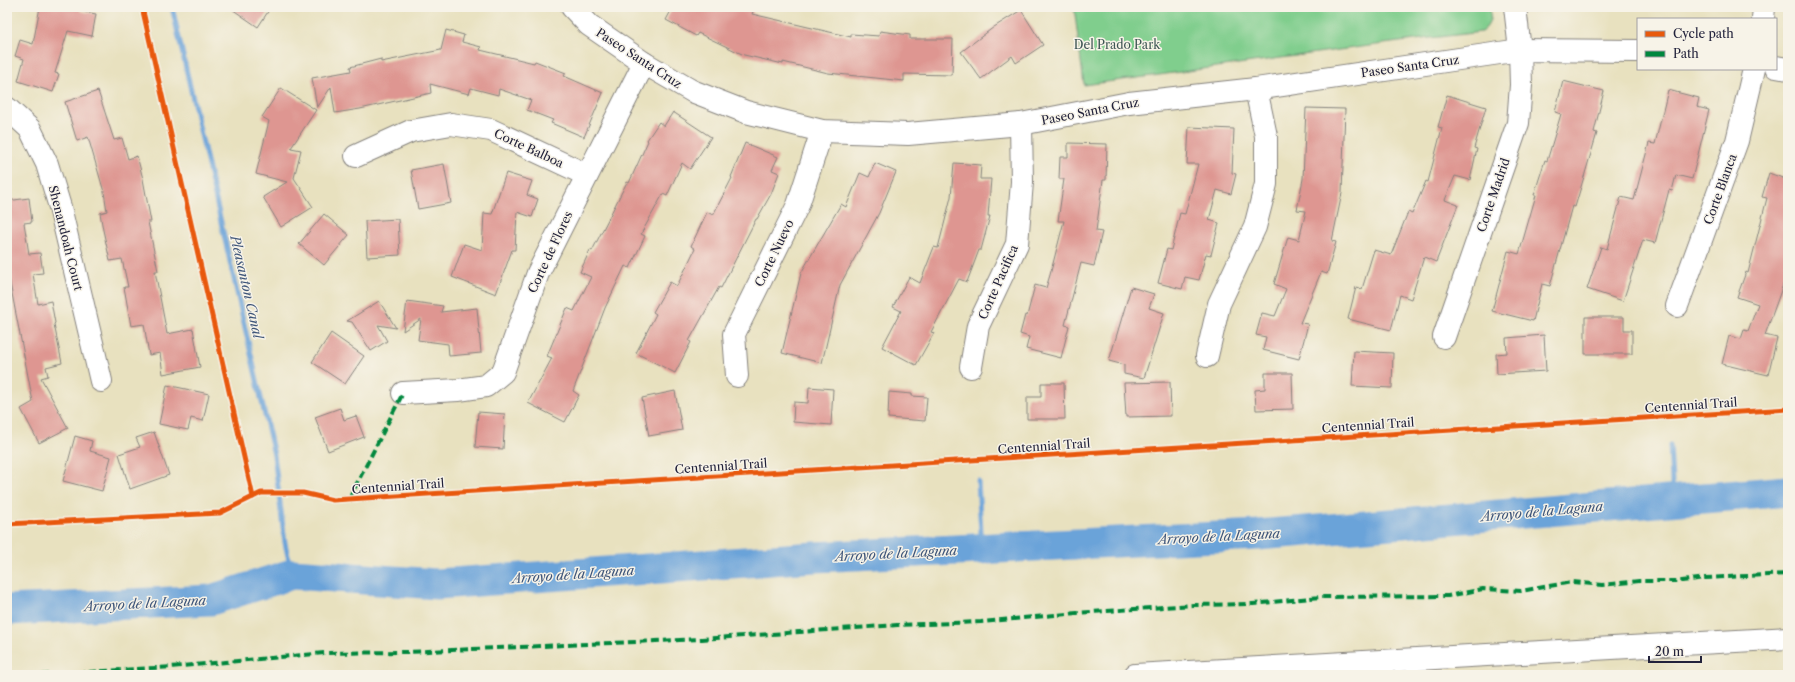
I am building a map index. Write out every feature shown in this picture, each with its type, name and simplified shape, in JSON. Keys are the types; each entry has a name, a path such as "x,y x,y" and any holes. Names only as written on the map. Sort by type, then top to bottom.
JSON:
{"main road":[{"name":"Paseo Santa Cruz","path":"572,7 589,24 644,63 692,92 740,110 822,131 908,134 1020,124 1129,103 1256,89 1520,50 1637,50"},
{"name":"Corte Madrid","path":"1444,337 1518,123 1521,85 1520,50 1515,7"},
{"path":"1764,7 1764,18"},
{"name":"Corte de Flores","path":"403,393 458,390 486,386 503,372 538,273 644,63"},
{"path":"1777,67 1788,69"},
{"name":"Corte Blanca","path":"1677,306 1737,141 1754,70"},
{"path":"1207,356 1219,304 1255,227 1266,184 1266,136 1256,89"},
{"name":"Shenandoah Court","path":"7,108 30,129 47,164 60,207 101,381"},
{"name":"Corte Balboa","path":"356,156 411,131 452,124 491,130 587,175"},
{"name":"Corte Pacifica","path":"970,367 978,326 1017,244 1022,182 1020,124"},
{"name":"Corte Nuevo","path":"737,376 734,334 798,205 822,131"},
{"path":"1135,675 1788,638"}],"green space":[{"name":"Del Prado Park","path":"1074,7 1490,7 1490,21 1487,27 1481,32 1382,44 1084,85"}],"building":[{"path":"40,7 81,7 80,11 96,14 92,36 68,31 55,73 59,74 53,92 18,81 24,59 15,56 20,40 33,44"},
{"path":"229,7 271,7 258,27"},
{"path":"673,7 755,7 752,14 851,37 851,34 879,36 880,31 910,35 910,39 953,39 952,75 904,74 904,81 828,73 783,62 783,64 744,55 698,33 696,36 666,20"},
{"path":"1021,10 1043,45 1016,63 1012,56 981,79 961,52 994,27"},
{"path":"446,30 464,35 462,42 481,47 480,50 534,63 535,61 566,73 564,76 603,93 584,137 551,123 553,120 527,110 531,100 499,89 498,95 471,88 469,94 430,84 431,93 335,113 331,87 317,108 312,78 351,71 350,67 381,59 381,62 441,50"},
{"path":"1563,81 1604,91 1594,132 1597,133 1575,207 1572,206 1550,286 1542,284 1533,321 1492,311 1508,251 1519,254 1536,195 1534,195 1545,160 1547,161 1561,114 1555,112"},
{"path":"281,88 316,110 291,148 301,150 294,178 313,207 281,227 263,197 287,182 256,174 269,121 262,117"},
{"path":"1668,90 1699,98 1697,107 1709,110 1692,179 1676,175 1672,191 1669,190 1655,243 1643,240 1623,301 1587,289 1601,247 1607,249 1621,197 1634,200 1649,143 1655,144"},
{"path":"98,91 114,140 122,138 128,159 137,156 151,222 148,222 158,271 155,271 167,334 193,329 200,367 163,374 160,353 149,355 144,324 131,326 124,287 128,287 122,259 110,261 100,213 107,211 104,192 88,137 77,141 65,102"},
{"path":"1447,95 1486,107 1474,148 1477,149 1470,180 1455,176 1445,200 1458,205 1436,262 1424,257 1411,299 1400,295 1391,330 1348,319 1356,287 1362,289 1374,250 1391,255 1408,212 1412,214 1426,181 1428,182 1442,128 1438,127"},
{"path":"1306,108 1345,109 1342,193 1332,241 1336,242 1327,274 1321,272 1300,323 1308,324 1299,359 1263,350 1266,337 1256,335 1262,313 1275,316 1286,289 1274,284 1288,237 1299,240 1306,211 1297,210 1303,179"},
{"path":"673,112 711,137 690,169 682,163 667,196 663,194 641,234 645,236 630,268 625,266 605,308 573,391 579,395 565,422 528,403 552,358 547,356 567,308 574,311 591,277 580,272 590,250 592,251 627,182 629,183 648,141 647,140 659,122 664,126"},
{"path":"1189,127 1234,129 1232,173 1236,174 1231,194 1217,190 1209,220 1219,223 1211,255 1206,254 1199,280 1185,277 1182,289 1158,283 1167,249 1171,250 1180,213 1185,214 1198,164 1187,164"},
{"path":"745,143 778,157 772,170 779,173 771,194 756,219 721,288 719,287 689,341 691,342 675,373 636,353 656,314 653,312 670,282 677,286 695,249 691,246 707,212 713,215 732,178 731,177"},
{"path":"1068,143 1107,144 1106,180 1103,180 1096,231 1102,232 1094,266 1081,263 1065,325 1069,326 1061,358 1026,349 1029,337 1020,334 1025,315 1027,316 1035,285 1046,288 1064,221 1058,221 1064,179 1059,179 1060,157 1068,157"},
{"path":"875,163 896,172 879,213 840,285 822,363 782,353 801,273 841,204 846,207 860,173 869,177"},
{"path":"954,163 981,165 980,179 991,179 988,216 990,216 981,250 979,250 967,282 959,279 931,332 934,333 916,365 882,347 901,311 893,307 909,277 920,283 934,247 938,248 951,197"},
{"path":"444,164 451,203 418,209 411,170"},
{"path":"506,173 532,181 527,195 538,199 532,217 517,212 515,250 512,250 496,294 452,277 464,244 482,250 484,213 492,214"},
{"path":"1769,173 1788,180 1788,271 1765,335 1777,338 1768,375 1722,364 1729,336 1741,339 1744,330 1748,331 1758,304 1737,297 1746,272 1748,273 1767,198 1762,197"},
{"path":"29,198 32,222 24,223 29,254 40,253 43,273 33,274 38,304 51,301 62,363 46,367 48,376 41,378 68,428 39,443 21,409 33,402 9,278 7,278 7,201"},
{"path":"324,214 349,235 324,265 299,244"},
{"path":"398,219 400,255 367,257 365,221"},
{"path":"1131,287 1154,294 1149,308 1164,313 1144,378 1124,374 1124,365 1109,361"},
{"path":"379,301 396,328 378,325 387,341 371,351 352,322 347,321"},
{"path":"407,301 443,306 441,312 477,308 481,353 449,356 448,344 418,340 421,319 403,331"},
{"path":"1585,317 1624,317 1624,330 1632,330 1632,354 1585,354"},
{"path":"331,333 364,356 345,384 312,362"},
{"path":"1544,335 1546,371 1497,374 1496,354 1507,353 1506,338"},
{"path":"1354,351 1393,353 1392,388 1352,386"},
{"path":"1265,373 1292,373 1293,409 1256,410 1255,390 1265,389"},
{"path":"1170,382 1171,416 1126,417 1124,383"},
{"path":"1041,383 1064,383 1065,419 1027,419 1027,397 1041,397"},
{"path":"167,385 209,394 203,421 191,418 188,430 159,424"},
{"path":"809,387 833,389 831,425 793,422 794,402 808,403"},
{"path":"675,391 682,430 649,436 642,398"},
{"path":"889,392 927,397 925,421 888,418"},
{"path":"340,408 344,420 356,416 364,437 328,451 315,417"},
{"path":"478,412 505,414 503,449 475,447"},
{"path":"154,432 169,475 130,489 119,454 140,447 136,438"},
{"path":"75,436 92,441 90,451 111,457 102,491 63,481"}],"waterway":[{"name":"Pleasanton Canal","path":"172,7 274,455 285,543 292,574"},
{"path":"1670,445 1673,500"},
{"path":"978,481 982,549"},
{"name":"Arroyo de la Laguna","path":"7,610 211,600 292,574 437,584 815,557 1258,535 1788,491"}],"marked path":[{"path":"349,499 403,393"},
{"path":"41,675 171,667 325,653 406,652 702,639 897,625 981,622 1077,613 1193,605 1253,604 1321,597 1448,596 1483,589 1521,591 1572,582 1602,585 1639,581 1682,581 1705,578 1788,574"}],"cycle path":[{"path":"142,7 253,497"},
{"name":"Centennial Trail","path":"7,524 220,513 261,493 303,493 333,500 1788,409"}]}
